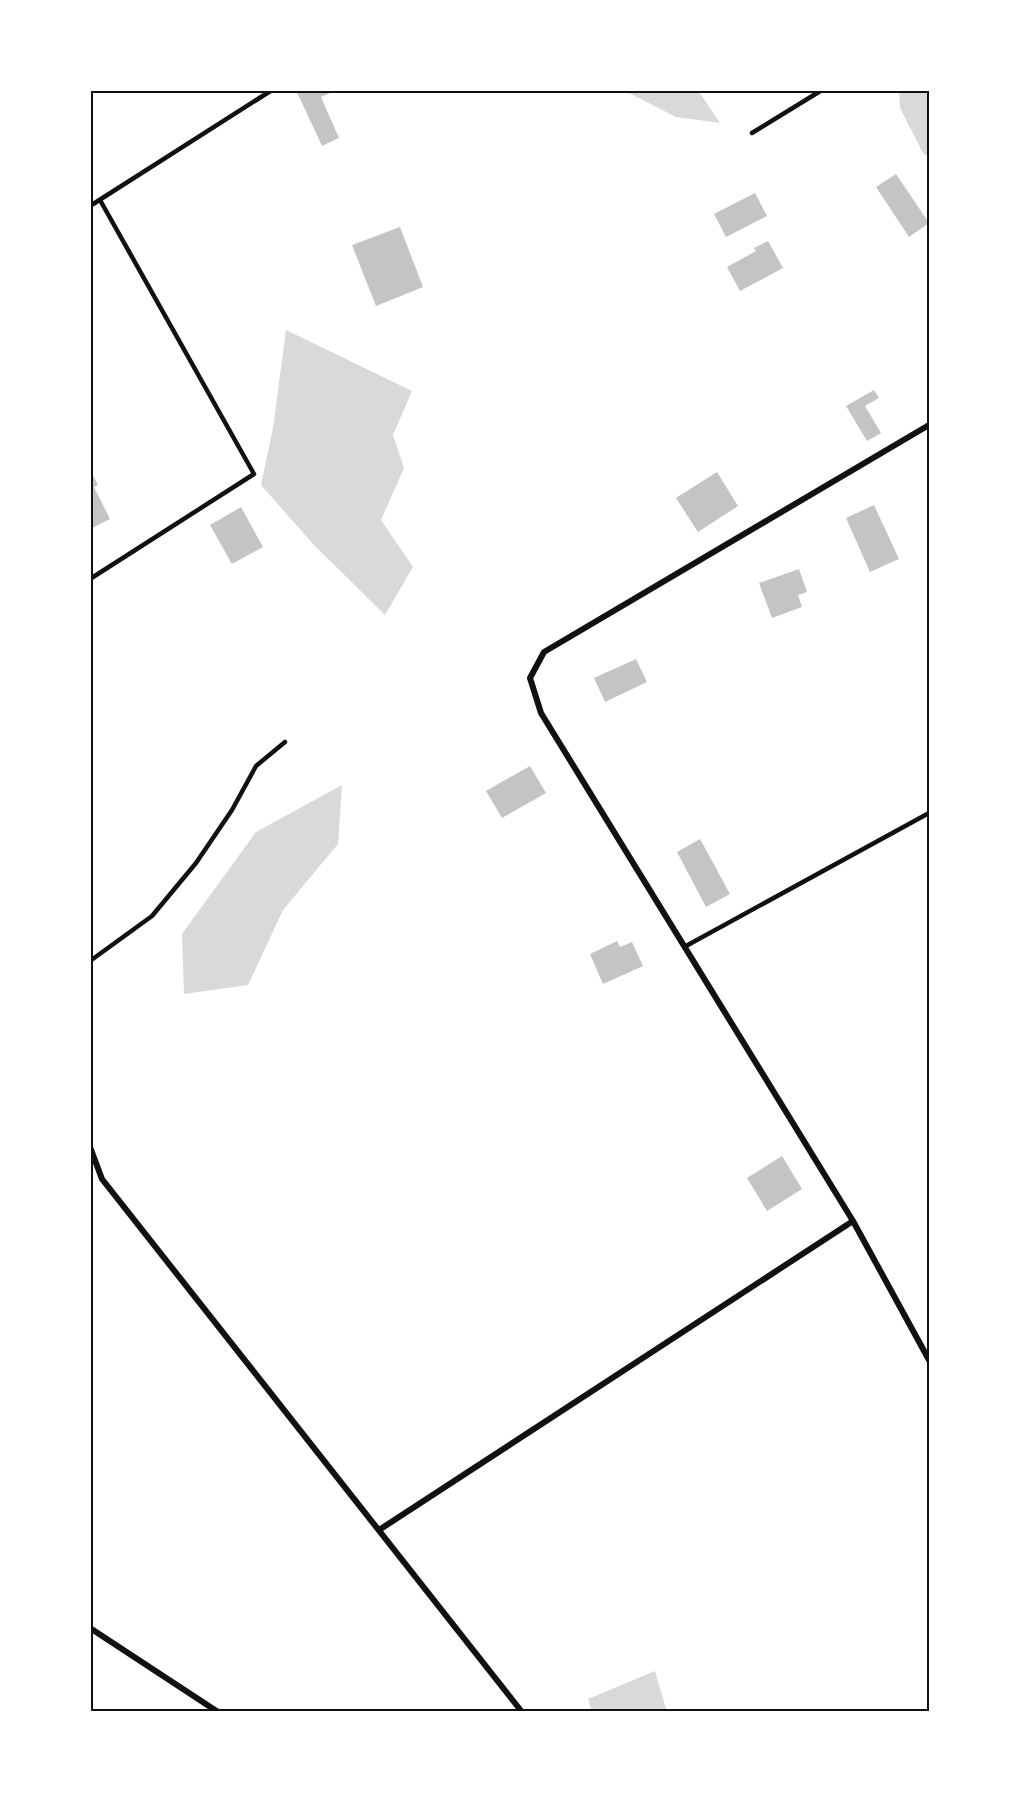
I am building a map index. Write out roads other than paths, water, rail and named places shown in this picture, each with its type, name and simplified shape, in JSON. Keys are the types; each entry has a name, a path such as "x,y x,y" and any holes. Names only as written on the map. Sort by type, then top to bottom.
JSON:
{"street":[{"path":"929,425 544,652 530,678 541,713 853,1221 929,1360"},
{"path":"90,1147 102,1179 522,1712"},
{"path":"379,1530 853,1221"},
{"path":"90,1628 218,1712"}],"lane":[{"path":"90,206 272,90"},
{"path":"752,133 822,90"},
{"path":"90,579 254,474 100,200"},
{"path":"90,961 152,916 196,864 232,810 256,766 285,742"},
{"path":"686,946 929,813"}]}
